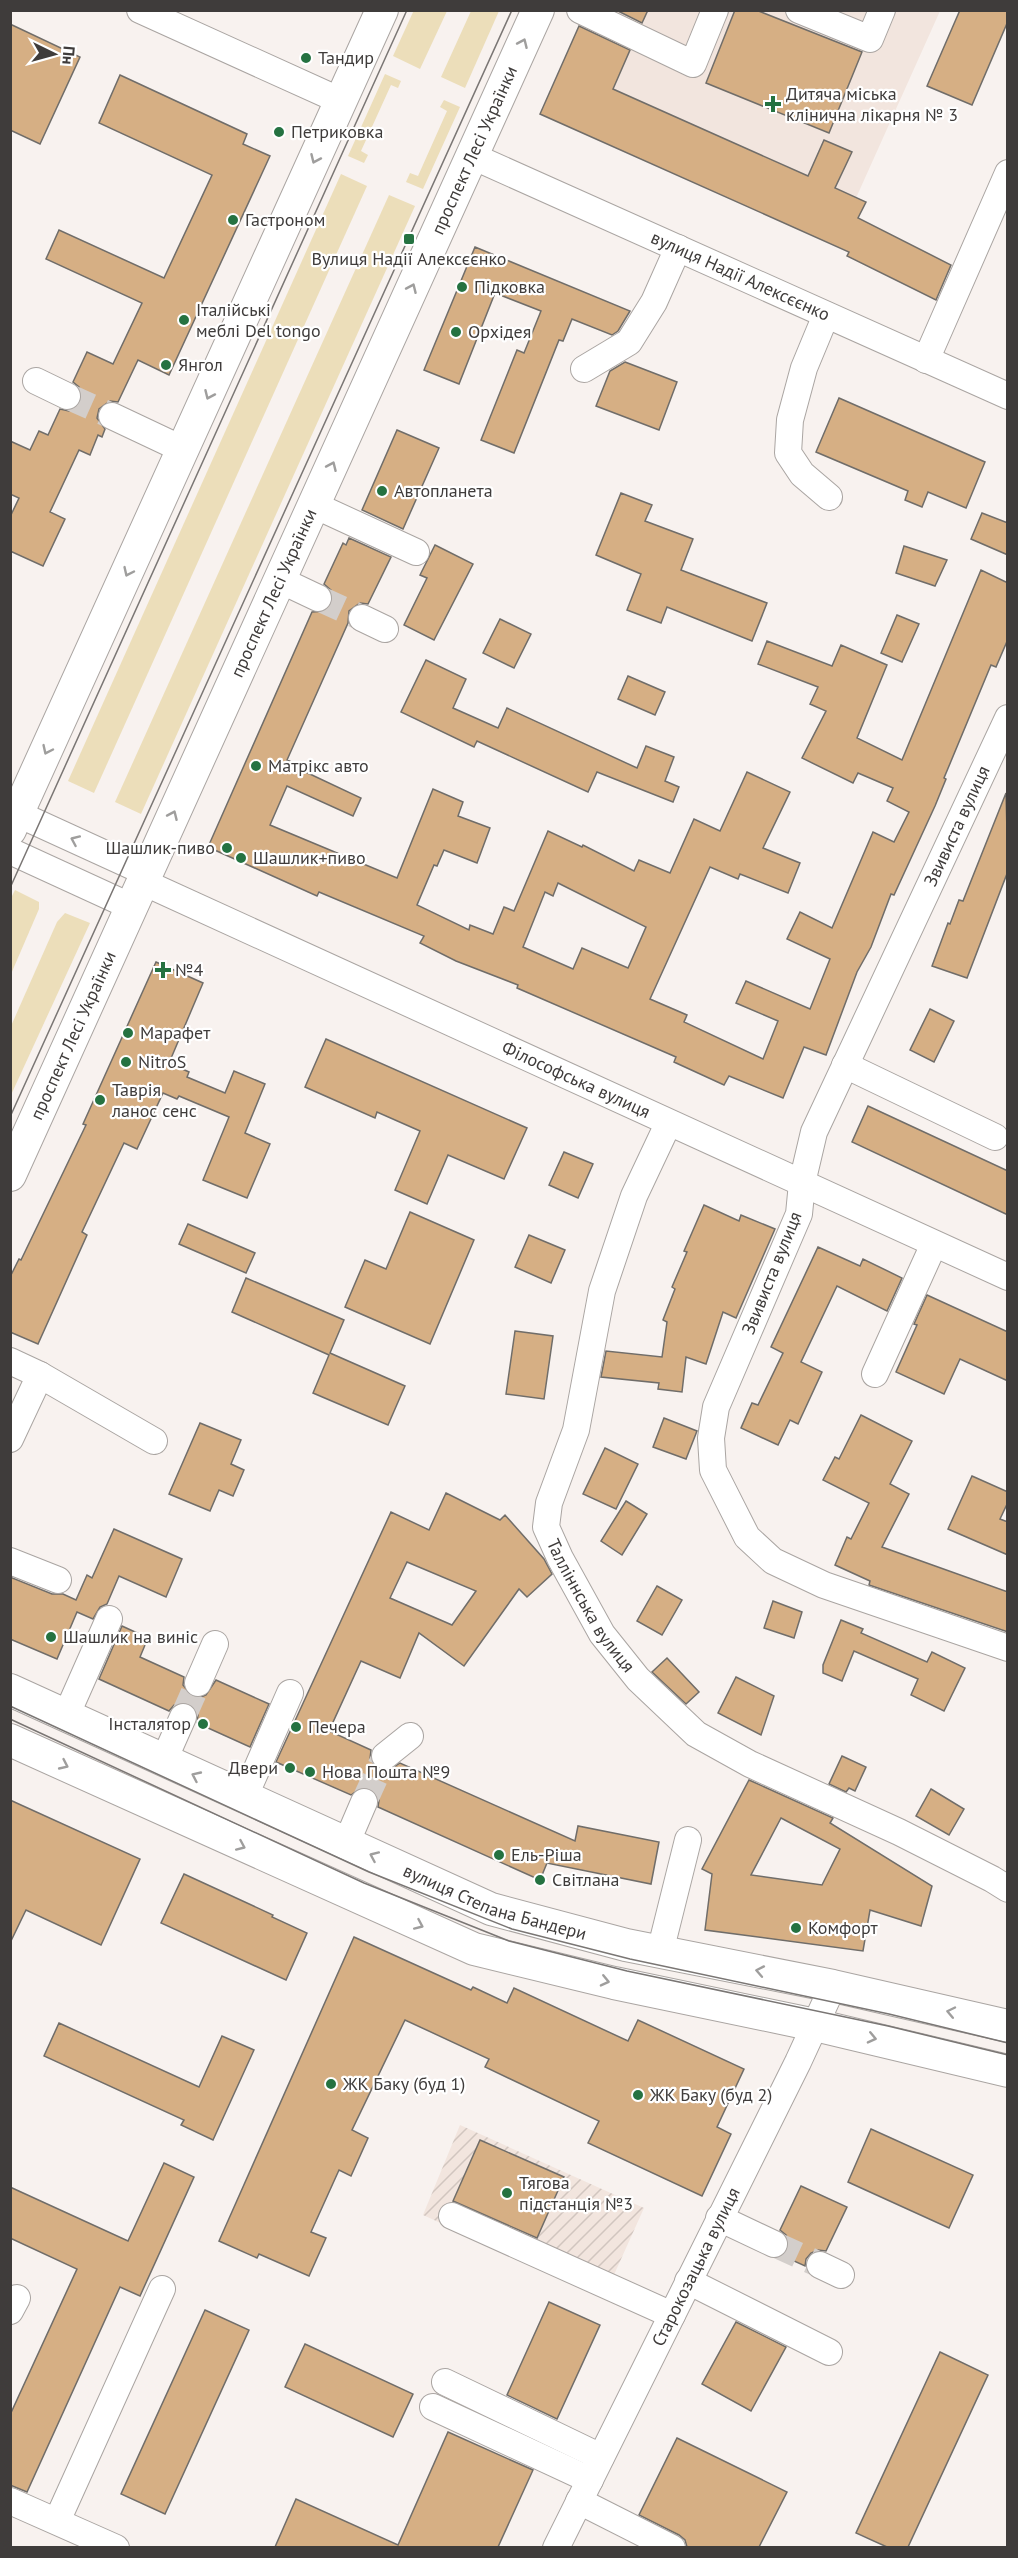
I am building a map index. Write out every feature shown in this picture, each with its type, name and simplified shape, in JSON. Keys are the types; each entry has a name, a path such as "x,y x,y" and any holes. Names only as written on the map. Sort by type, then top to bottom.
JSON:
{"main road":[{"path":"13,828 382,10"},
{"name":"проспект Лесі Українки","path":"10,1175 538,10"},
{"name":"вулиця Степана Бандери","path":"10,1690 491,1909 626,1945 832,1986 1008,2026"},
{"path":"10,1740 474,1949 614,1983 815,2025 1008,2071"}],"street":[{"path":"140,10 341,101"},
{"path":"580,10 693,64 715,10"},
{"path":"800,10 870,39 882,10"},
{"name":"вулиця Надії Алексєєнко","path":"472,156 1008,396"},
{"path":"926,360 1008,173"},
{"path":"584,369 629,342 654,302 678,248"},
{"path":"826,315 804,368 790,420 788,453 802,474 829,497"},
{"path":"36,381 67,396"},
{"path":"112,416 184,450"},
{"path":"314,505 416,552"},
{"path":"280,580 318,598"},
{"path":"362,618 385,628"},
{"name":"Звивиста вулиця","path":"1008,718 814,1132 802,1183 799,1214 716,1407 711,1438 713,1470 747,1537 773,1562 824,1585 1008,1648"},
{"name":"Філософська вулиця","path":"13,828 141,887"},
{"name":"Філософська вулиця","path":"13,828 1008,1277"},
{"path":"845,1065 995,1137"},
{"name":"Талліннська вулиця","path":"668,1124 634,1197 602,1291 576,1430 549,1503 546,1527 560,1558 602,1634 638,1678 696,1734 750,1764 899,1832 1008,1889"},
{"path":"875,1374 934,1244"},
{"path":"10,1361 40,1375 154,1441"},
{"path":"10,1439 40,1375"},
{"path":"10,1561 58,1580"},
{"path":"66,1716 109,1619"},
{"path":"198,1683 215,1644"},
{"path":"244,1798 290,1693"},
{"path":"164,1761 183,1717"},
{"path":"385,1756 410,1736"},
{"path":"346,1844 364,1802"},
{"path":"660,1952 688,1840"},
{"name":"Старокозацька вулиця","path":"556,2547 815,2025 832,1986"},
{"path":"452,2216 672,2315"},
{"path":"719,2218 774,2244"},
{"path":"688,2281 829,2352"},
{"path":"57,2521 162,2289"},
{"path":"445,2382 601,2457"},
{"path":"433,2407 585,2491 672,2547"},
{"path":"10,2500 116,2547"}],"shaded area":[{"path":"414,10 447,11 420,69 393,56"},
{"path":"471,11 499,11 465,88 441,77"},
{"name":"Дитяча міська клінична лікарня № 3","path":"592,11 940,11 856,198 835,188 851,152 824,140 808,176 613,89 630,49 584,28"},
{"path":"385,74 401,81 398,88 391,85 361,151 368,155 364,163 348,156"},
{"path":"444,100 460,107 423,189 406,182 410,173 418,176 447,111 440,107"},
{"path":"341,174 367,186 94,793 68,781"},
{"path":"389,195 415,206 141,814 115,802"},
{"path":"15,890 39,902 39,909 11,974 10,900"},
{"path":"65,913 90,923 11,1095 11,1026 57,922"},
{"path":"460,2125 644,2208 604,2297 423,2215"}],"building":[{"path":"616,10 648,10 642,23"},
{"path":"735,10 756,10 862,52 829,133 706,83"},
{"path":"960,10 1008,10 1008,21 972,105 927,86"},
{"path":"10,24 80,57 40,144 10,130"},
{"path":"579,26 630,50 613,89 808,176 824,140 852,152 835,188 866,202 858,218 951,265 936,300 847,256 849,252 540,114"},
{"path":"120,75 247,134 243,144 270,156 169,375 138,360 118,402 110,401 99,409 97,418 105,429 102,437 98,435 90,455 79,450 50,512 65,519 43,566 10,551 10,517 19,498 10,494 10,441 30,450 39,431 48,435 60,409 69,411 76,408 81,402 82,394 73,382 87,352 113,364 142,303 46,259 59,230 164,278 212,175 99,123"},
{"path":"475,247 630,311 618,331 612,335 572,319 563,341 559,340 514,453 481,440 517,350 524,353 541,311 495,293 459,384 424,370"},
{"path":"625,362 677,382 659,430 596,406 610,371"},
{"path":"839,398 985,462 966,508 928,492 922,507 905,500 908,491 816,452"},
{"path":"397,430 439,448 403,529 362,510"},
{"path":"621,493 652,505 645,521 693,539 681,570 767,603 752,641 667,607 661,623 627,610 641,574 596,555"},
{"path":"982,513 1008,523 1008,555 971,539"},
{"path":"349,538 391,557 368,604 360,603 349,611 348,623 287,760 296,764 295,767 361,798 353,816 287,786 270,825 397,878 433,789 463,802 458,816 490,828 477,863 444,850 437,866 434,865 417,905 469,930 470,925 493,934 504,907 514,911 548,831 582,847 583,845 634,871 639,860 670,873 694,819 720,831 747,772 790,792 763,848 800,863 788,893 740,874 738,879 710,867 650,999 687,1015 684,1022 763,1059 778,1021 736,1003 746,981 810,1009 830,959 787,939 800,912 832,928 873,832 894,842 909,812 887,801 893,788 858,773 853,783 802,758 826,711 810,704 818,687 758,664 767,641 832,666 841,645 887,665 857,738 902,760 981,570 1008,583 1008,639 996,667 991,665 944,778 946,779 935,806 894,895 891,894 871,947 857,972 826,1055 804,1047 783,1098 729,1076 724,1085 674,1062 676,1057 517,988 518,985 456,961 420,943 424,936 319,892 317,896 208,847 312,612 326,611 332,604 331,590 324,584 343,543 346,545","holes":["558,883 646,927 628,968 582,948 573,969 523,947 545,892 553,896"]},
{"path":"435,545 473,564 434,640 404,625 427,578 420,575"},
{"path":"904,546 947,560 935,586 896,573"},
{"path":"897,615 919,624 902,662 881,653"},
{"path":"500,619 531,634 514,668 483,653"},
{"path":"426,660 466,679 453,708 498,728 507,708 637,768 646,746 674,757 665,781 679,787 673,802 597,772 588,792 477,741 474,747 401,712"},
{"path":"628,676 665,692 655,715 618,699"},
{"path":"1006,793 1008,871 967,978 932,966 948,923 950,924 959,900 963,901"},
{"path":"156,962 203,983 169,1063 189,1072 187,1077 225,1093 234,1071 265,1084 245,1133 270,1144 247,1198 203,1180 229,1117 179,1096 177,1099 163,1093 137,1149 124,1143 82,1232 87,1235 38,1344 10,1332 10,1277 19,1259 21,1260 86,1125 83,1124"},
{"path":"930,1009 954,1021 934,1062 910,1050"},
{"path":"326,1039 527,1128 504,1179 448,1155 427,1204 395,1190 420,1131 377,1112 375,1118 305,1087"},
{"path":"868,1106 1008,1171 1008,1215 852,1142"},
{"path":"564,1152 593,1164 578,1198 549,1185"},
{"path":"704,1205 739,1221 741,1215 775,1229 736,1318 723,1312 706,1364 686,1357 682,1392 658,1389 659,1383 601,1377 606,1351 662,1357 667,1322 663,1320 675,1289 672,1287 687,1252 684,1251"},
{"path":"410,1212 474,1240 430,1344 345,1307 365,1260 386,1269"},
{"path":"188,1224 255,1253 246,1273 179,1244"},
{"path":"529,1235 565,1250 551,1283 515,1267"},
{"path":"818,1247 860,1266 863,1259 902,1278 887,1311 837,1286 801,1362 822,1372 798,1424 790,1420 778,1445 741,1428 752,1403 758,1405 783,1353 771,1347"},
{"path":"246,1278 344,1320 330,1353 405,1386 388,1425 313,1393 329,1355 232,1312"},
{"path":"927,1295 1008,1332 1008,1381 960,1359 944,1394 896,1372 917,1325 914,1324"},
{"path":"515,1331 553,1336 544,1399 506,1394"},
{"path":"861,1415 912,1441 890,1484 909,1494 882,1547 1008,1592 1008,1632 869,1585 870,1581 835,1565 847,1537 851,1539 869,1503 823,1480 835,1457 839,1459"},
{"path":"664,1418 697,1431 686,1459 653,1447"},
{"path":"200,1423 241,1440 231,1464 244,1470 233,1496 219,1490 210,1511 169,1494"},
{"path":"605,1448 638,1464 616,1509 583,1494"},
{"path":"972,1476 1008,1492 1008,1502 1000,1519 1008,1522 1008,1555 948,1529"},
{"path":"446,1493 500,1520 505,1515 544,1559 552,1574 527,1597 519,1589 464,1666 419,1633 400,1678 361,1661 329,1731 371,1750 370,1759 379,1770 388,1771 400,1763 575,1841 578,1826 659,1842 651,1884 547,1863 540,1880 378,1807 379,1800 370,1789 362,1787 351,1795 276,1762 391,1512 429,1530","holes":["407,1562 476,1591 452,1625 390,1598"]},
{"path":"626,1501 647,1514 622,1555 601,1541"},
{"path":"114,1529 182,1559 166,1597 119,1576 107,1604 100,1607 93,1619 77,1612 57,1659 10,1639 10,1577 52,1594 63,1594 76,1600 87,1575 92,1578"},
{"path":"657,1586 682,1600 662,1635 637,1621"},
{"path":"773,1601 802,1612 794,1638 764,1628"},
{"path":"841,1620 863,1629 861,1633 927,1662 932,1652 965,1668 944,1711 911,1695 918,1679 854,1651 842,1681 823,1673 823,1665"},
{"path":"122,1626 148,1638 140,1657 184,1677 183,1685 192,1696 199,1698 206,1695 216,1680 269,1704 250,1747 197,1723 198,1715 190,1704 181,1702 169,1711 99,1679"},
{"path":"667,1658 699,1692 686,1704 652,1672"},
{"path":"736,1677 774,1696 761,1735 718,1713"},
{"path":"842,1756 866,1767 855,1791 849,1788 846,1792 829,1784"},
{"path":"749,1780 833,1818 830,1823 932,1886 921,1926 870,1910 863,1951 705,1930 712,1874 702,1869","holes":["781,1818 840,1849 822,1885 751,1875"]},
{"path":"931,1789 964,1809 949,1835 916,1816"},
{"path":"10,1800 140,1859 101,1945 26,1910 10,1943"},
{"path":"184,1874 307,1933 286,1980 161,1923"},
{"path":"354,1937 471,1990 473,1987 507,2003 514,1988 628,2041 638,2020 744,2069 717,2127 731,2134 702,2196 588,2143 599,2121 485,2067 489,2059 405,2020 352,2130 368,2138 351,2176 339,2170 311,2232 326,2238 309,2276 259,2254 257,2258 219,2241"},
{"path":"59,2023 199,2087 222,2036 254,2050 213,2140 181,2125 184,2120 44,2056"},
{"path":"871,2129 973,2175 949,2228 848,2182"},
{"name":"Тягова пiдстанцiя №3","path":"480,2140 564,2177 537,2238 453,2201"},
{"path":"164,2163 194,2177 140,2296 120,2287 27,2492 10,2485 10,2415 77,2269 10,2238 10,2187 128,2241"},
{"path":"801,2186 847,2207 826,2251 818,2250 811,2253 806,2259 805,2266 783,2256 788,2250 789,2242 780,2230"},
{"path":"549,2302 600,2325 557,2419 507,2395"},
{"path":"205,2310 249,2330 165,2514 121,2494"},
{"path":"736,2322 786,2347 751,2411 702,2384"},
{"path":"305,2344 413,2394 393,2437 285,2387"},
{"path":"940,2352 988,2375 908,2547 887,2547 856,2533"},
{"path":"448,2432 533,2470 498,2547 275,2547 296,2499 398,2545"},
{"path":"677,2438 787,2492 759,2547 687,2547 685,2540 679,2535 639,2515"}],"tunnel":[{"path":"67,396 112,416"},
{"path":"318,598 362,618"},
{"path":"183,1717 198,1683"},
{"path":"364,1802 385,1756"},
{"path":"774,2244 820,2265"}],"tram line":[{"path":"10,888 407,10"},
{"path":"10,1117 512,10"},
{"path":"10,1706 369,1872 512,1929 630,1959 889,2014 1008,2043"},
{"path":"10,1719 364,1883 509,1941 627,1971 888,2026 1008,2055"}],"place":[{"name":"Тандир","path":"306,58"},
{"name":"Дитяча міська клінична лікарня № 3","path":"773,104"},
{"name":"Петриковка","path":"279,132"},
{"name":"Гастроном","path":"233,220"},
{"name":"Вулиця Надії Алексєєнко","path":"409,239"},
{"name":"Підковка","path":"462,287"},
{"name":"Італійські меблі Del tongo","path":"184,320"},
{"name":"Орхідея","path":"456,332"},
{"name":"Янгол","path":"166,365"},
{"name":"Автопланета","path":"382,491"},
{"name":"Матрікс авто","path":"256,766"},
{"name":"Шашлик-пиво","path":"227,848"},
{"name":"Шашлик+пиво","path":"241,858"},
{"name":"№4","path":"163,970"},
{"name":"Марафет","path":"128,1033"},
{"name":"NitroS","path":"126,1062"},
{"name":"Таврія ланос сенс","path":"100,1100"},
{"name":"Шашлик на виніс","path":"51,1637"},
{"name":"Інсталятор","path":"203,1724"},
{"name":"Печера","path":"296,1727"},
{"name":"Двери","path":"290,1768"},
{"name":"Нова Пошта №9","path":"310,1772"},
{"name":"Ель-Ріша","path":"499,1855"},
{"name":"Світлана","path":"540,1880"},
{"name":"Комфорт","path":"796,1928"},
{"name":"ЖК Баку (буд 1)","path":"331,2084"},
{"name":"ЖК Баку (буд 2)","path":"638,2095"},
{"name":"Тягова пiдстанцiя №3","path":"507,2193"}]}
